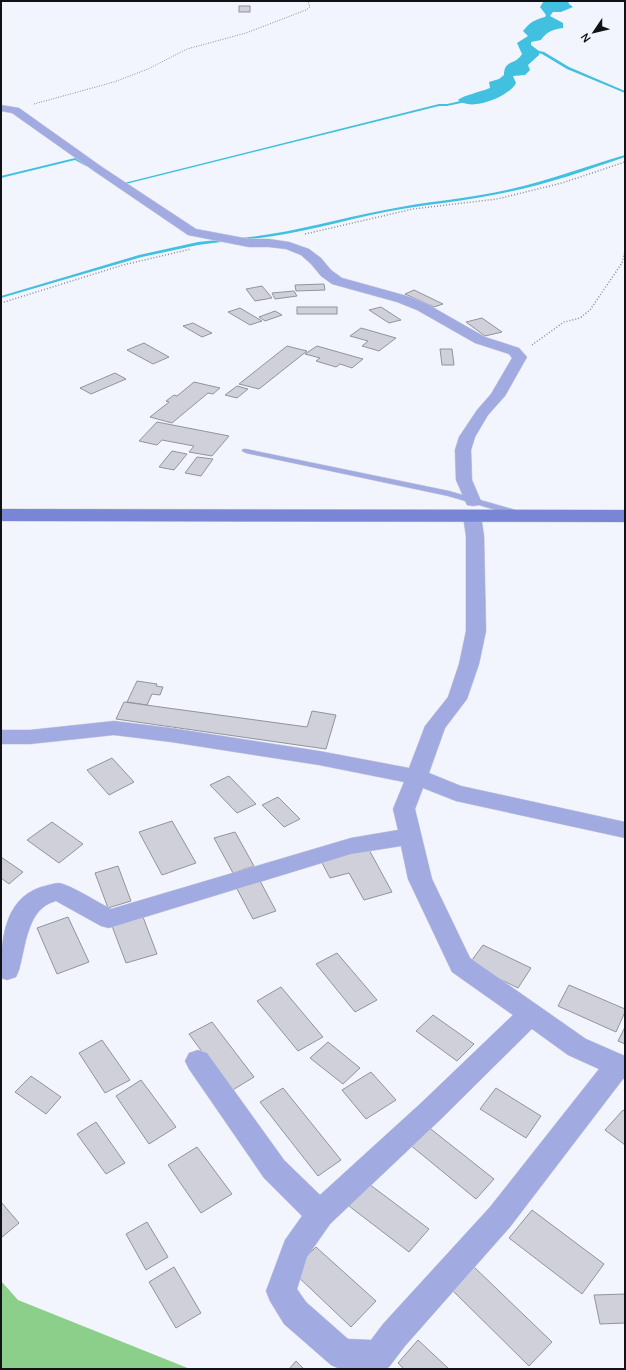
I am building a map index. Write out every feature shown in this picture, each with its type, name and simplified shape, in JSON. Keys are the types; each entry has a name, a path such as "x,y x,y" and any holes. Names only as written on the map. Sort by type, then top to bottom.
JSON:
{"main road":[{"path":"1,515 473,508 524,516 625,516"}],"street":[{"path":"1,108 15,110 98,169 192,232 249,242 289,246 305,252 316,261 326,273 337,281 402,299 422,307 480,340 502,346 516,353 520,357 497,396 482,413 467,437 463,450 464,480 473,508 475,536 476,631 469,664 457,699 435,726 417,778 404,809 420,879 461,965 577,1047 622,1067 500,1218 394,1335 378,1356 342,1354 295,1313 281,1291 295,1250 320,1214 530,1015"},
{"path":"1,737 30,737 114,728 172,734 311,757 417,778 456,793 625,830"},
{"path":"7,970 21,916 33,901 45,895 58,892 109,919 351,846 410,836"},
{"path":"198,1061 274,1169 320,1214"}],"lane":[{"path":"246,451 449,494 473,508"}],"path":[{"path":"15,110 114,82 148,69 188,49 269,25 306,10 310,7 308,1"},
{"path":"305,234 348,222 413,209 496,199 562,183 625,162"},
{"path":"1,302 123,265 192,248"},
{"path":"516,353 532,346 564,322 580,318 590,310 622,263 625,251"}],"green space":[{"path":"1,1281 18,1300 190,1369 1,1369"}],"water":[{"path":"544,1 568,1 573,7 561,12 553,12 550,16 563,23 563,28 550,31 541,40 531,42 531,45 539,51 539,55 528,65 530,70 525,75 513,76 516,83 506,93 498,98 480,104 464,103 458,100 490,88 489,82 499,79 504,75 504,70 508,64 519,58 522,54 517,43 528,36 523,31 530,23 545,17 546,15 540,7"}],"building":[{"path":"239,6 250,6 250,12 239,12"},
{"path":"324,284 325,290 296,291 295,285"},
{"path":"262,286 272,298 255,301 246,289"},
{"path":"414,290 443,304 434,307 405,294"},
{"path":"294,291 297,296 275,299 272,293"},
{"path":"297,307 337,307 337,314 297,314"},
{"path":"381,307 401,320 389,323 369,310"},
{"path":"240,308 262,321 250,325 228,312"},
{"path":"275,311 282,315 265,321 259,317"},
{"path":"482,318 502,332 485,336 466,322"},
{"path":"193,323 212,333 202,337 183,326"},
{"path":"361,328 396,338 379,351 362,346 368,341 350,336"},
{"path":"144,343 169,357 153,364 127,350"},
{"path":"287,346 307,351 259,389 239,384"},
{"path":"317,346 363,359 352,368 340,364 336,367 316,361 320,358 305,354"},
{"path":"440,349 452,349 454,365 442,365"},
{"path":"115,373 126,379 91,394 80,388"},
{"path":"194,382 220,388 213,394 208,393 172,423 150,417 169,402 166,401 174,395 177,396"},
{"path":"237,386 248,389 237,398 225,395"},
{"path":"157,422 229,436 212,456 189,452 194,446 162,440 157,445 139,441"},
{"path":"172,451 187,454 174,470 159,467"},
{"path":"197,457 213,459 201,476 185,473"},
{"path":"137,681 157,684 156,686 163,687 160,695 152,694 147,705 127,702"},
{"path":"124,702 307,727 312,711 336,715 326,749 116,719"},
{"path":"112,758 134,782 109,795 87,770"},
{"path":"229,776 256,804 237,813 210,785"},
{"path":"278,797 300,819 284,827 262,805"},
{"path":"172,821 196,863 162,875 139,832"},
{"path":"52,822 83,844 59,863 27,840"},
{"path":"235,832 254,866 233,873 214,838"},
{"path":"367,846 392,892 364,900 349,873 330,878 320,859"},
{"path":"1,857 23,872 9,884 1,878"},
{"path":"118,866 131,901 108,908 95,873"},
{"path":"259,879 276,911 253,919 236,887"},
{"path":"68,917 89,962 57,974 37,928"},
{"path":"143,917 157,954 126,963 112,926"},
{"path":"483,945 531,968 518,988 469,964"},
{"path":"337,953 377,1000 355,1012 316,964"},
{"path":"569,985 625,1009 616,1032 558,1006"},
{"path":"281,987 323,1037 298,1051 257,1001"},
{"path":"433,1015 474,1044 457,1061 416,1031"},
{"path":"212,1022 254,1077 231,1091 189,1034"},
{"path":"625,1027 625,1044 618,1041"},
{"path":"102,1040 130,1080 105,1093 79,1053"},
{"path":"328,1042 360,1068 343,1084 310,1058"},
{"path":"371,1072 396,1100 366,1119 342,1090"},
{"path":"31,1076 61,1097 46,1114 15,1092"},
{"path":"141,1080 176,1127 149,1144 116,1096"},
{"path":"283,1088 341,1160 318,1176 260,1102"},
{"path":"496,1088 541,1116 526,1138 480,1109"},
{"path":"623,1110 625,1111 625,1145 605,1130"},
{"path":"96,1122 125,1163 106,1174 77,1134"},
{"path":"427,1126 494,1179 476,1199 409,1144"},
{"path":"197,1147 232,1194 201,1213 168,1165"},
{"path":"369,1184 429,1229 409,1252 349,1206"},
{"path":"1,1202 19,1223 2,1237 1,1237"},
{"path":"532,1210 604,1264 582,1294 509,1238"},
{"path":"147,1222 168,1257 146,1270 126,1234"},
{"path":"316,1247 376,1301 351,1327 292,1271"},
{"path":"473,1266 552,1342 529,1366 450,1288"},
{"path":"174,1267 201,1313 176,1328 149,1282"},
{"path":"625,1294 625,1323 600,1324 594,1295"},
{"path":"418,1340 449,1369 404,1369 398,1363"},
{"path":"296,1361 304,1369 289,1369"}],"waterway":[{"path":"531,50 543,53 568,68 625,92"},
{"path":"118,185 439,105 447,105 465,101"},
{"path":"239,239 258,238 294,232 385,211 510,191 625,156"},
{"path":"1,177 75,159 87,165"},
{"path":"1,297 112,263 169,249 227,240"}]}
